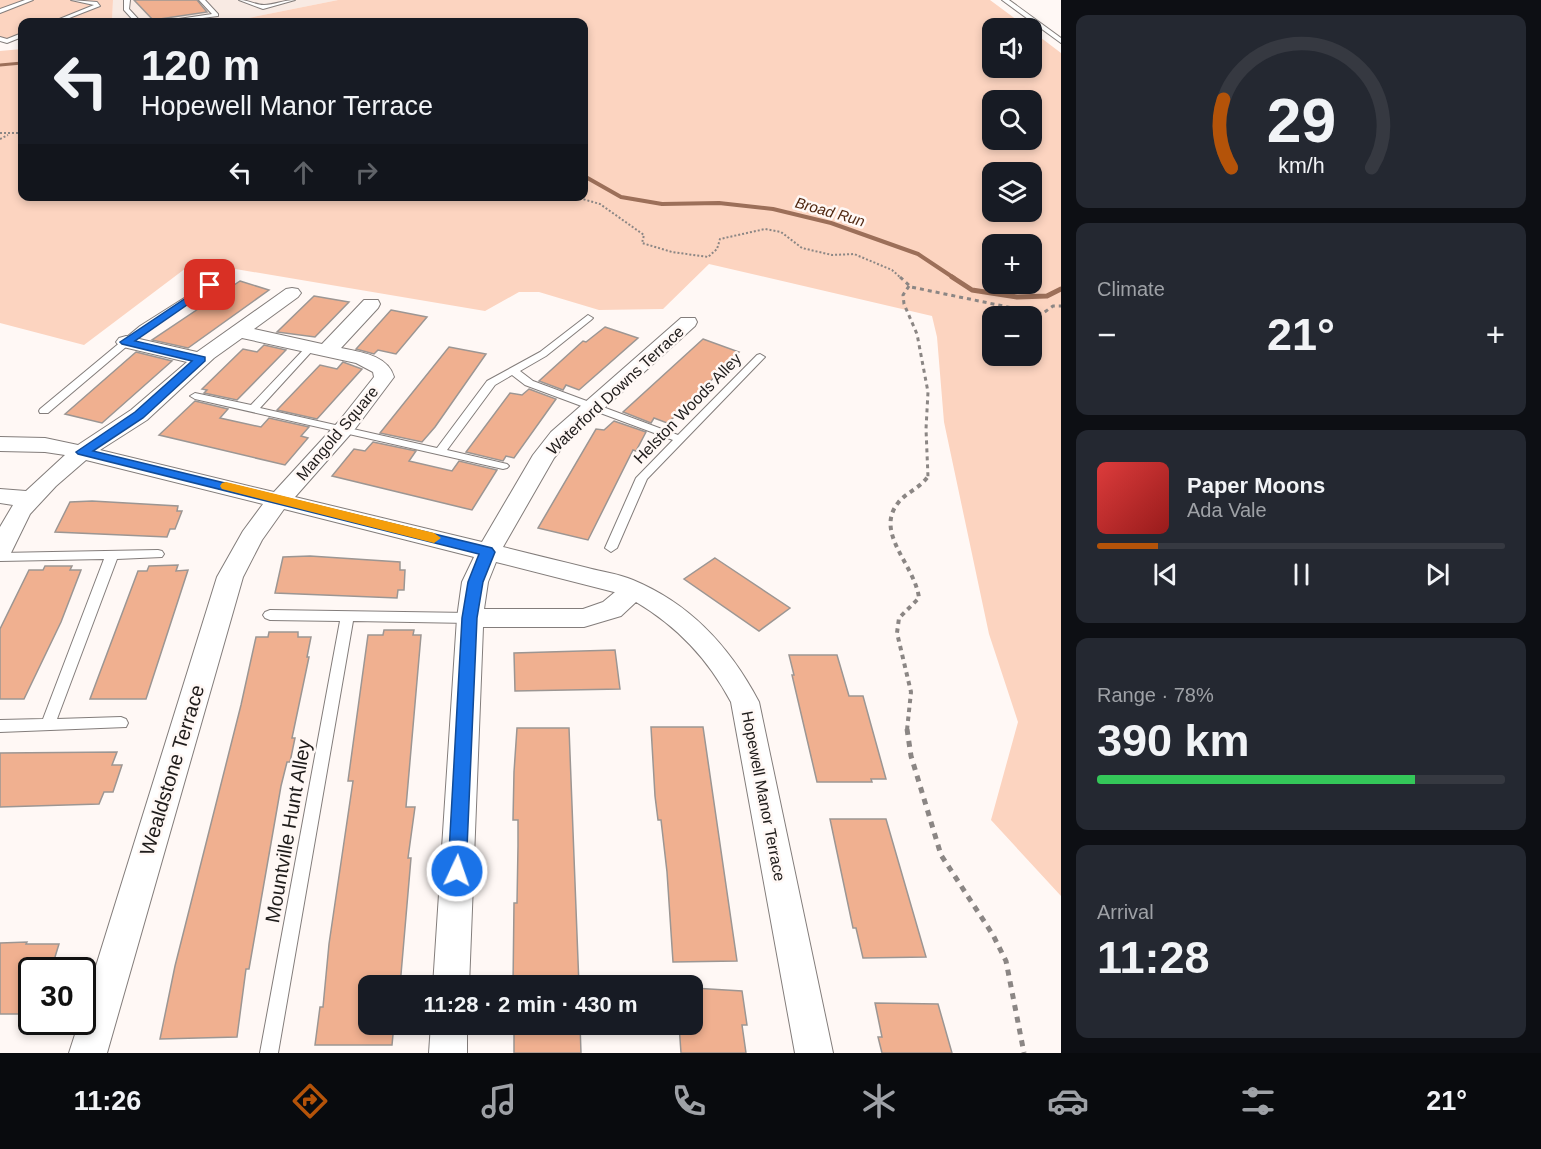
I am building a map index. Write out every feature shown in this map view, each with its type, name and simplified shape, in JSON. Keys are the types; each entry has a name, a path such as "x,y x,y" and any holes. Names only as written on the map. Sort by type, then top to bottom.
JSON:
{"street":[{"path":"0,551 20,511 48,481 82,452 139,415 201,359 292,293"},
{"path":"319,350 371,304"},
{"name":"Waterford Downs Terrace","path":"452,975 470,618 475,582 488,552 544,455 559,437 688,322"},
{"name":"Mangold Square","path":"239,331 362,358 382,369 384,376 344,429 281,499"},
{"path":"126,342 201,359"},
{"name":"Hopewell Manor Terrace","path":"0,444 45,445 82,452 281,499 488,552 633,590 685,621 703,637 732,676 745,702 814,1053"},
{"path":"0,496 31,499"},
{"name":"Wealdstone Terrace","path":"88,1053 230,577 240,552 281,499"},
{"path":"470,618 584,618 612,609 633,590"},
{"path":"448,1053 449,1035"}],"lane":[{"path":"0,11 30,0"},
{"path":"66,18 98,6 74,0"},
{"path":"127,0 126,9 134,18"},
{"path":"193,18 216,15 202,0"},
{"path":"242,0 263,7 292,0"},
{"path":"1005,0 1061,41"},
{"path":"0,39 7,41 18,37"},
{"path":"44,411 126,342 226,274"},
{"path":"440,451 491,383 543,354 588,318"},
{"path":"253,409 319,350"},
{"name":"Helston Woods Alley","path":"611,548 642,478 760,357"},
{"path":"513,371 529,383 680,439"},
{"path":"195,396 503,466"},
{"path":"0,556 158,554"},
{"path":"48,724 112,555"},
{"path":"270,615 470,618"},
{"name":"Mountville Hunt Alley","path":"269,1053 347,616"},
{"path":"0,726 121,723"}],"path":[{"path":"0,133 18,133"},
{"path":"0,139 8,134"},
{"path":"588,201 600,204 644,235 642,243 672,252 708,257 717,249 720,239 765,229 781,232 802,248 832,255 854,254 892,270 909,286 1042,314 1053,306 1061,306"},
{"path":"909,286 903,295 904,304 917,334 928,392 926,429 929,476 917,489 898,502 889,518 894,545 915,574 919,586 919,598 899,618 897,633 911,693 907,728 910,756 941,855 993,935 1006,961 1024,1053"}],"shaded area":[{"path":"0,0 113,0 112,18 18,18 18,39 0,41"},
{"path":"113,0 338,0 248,18 112,18"},
{"path":"338,0 990,0 1014,18 982,18 982,78 1042,78 1042,39 1061,53 1061,896 991,820 1018,722 989,634 944,422 937,337 932,316 709,264 663,309 599,310 539,292 519,292 485,311 194,262 84,345 0,323 0,51 18,49 18,201 588,201 588,18 248,18"}],"building":[{"path":"134,0 197,0 207,12 166,18 151,18"},
{"path":"240,281 269,290 188,348 152,340"},
{"path":"314,296 349,302 315,337 277,332"},
{"path":"391,310 427,317 396,354 378,350 374,354 356,349"},
{"path":"605,327 638,338 579,390 566,385 563,390 539,381 583,341 586,342"},
{"path":"703,339 739,352 678,414 667,423 654,418 651,423 623,412"},
{"path":"264,345 286,350 237,400 204,393 207,390 202,389 243,349 257,352"},
{"path":"449,347 486,354 435,427 422,442 380,433"},
{"path":"136,352 172,361 102,423 65,414"},
{"path":"343,362 362,369 317,419 277,410 320,365 337,369"},
{"path":"529,389 556,399 514,458 506,456 503,461 466,452 510,393 522,395"},
{"path":"195,401 228,409 220,418 261,427 269,418 309,427 301,436 308,438 285,465 159,435"},
{"path":"614,421 646,432 636,451 633,450 588,540 538,528 596,429 604,430"},
{"path":"373,442 416,451 409,461 452,471 459,461 497,470 472,510 332,476 354,449 365,451"},
{"path":"92,501 178,506 177,511 182,511 175,529 170,529 167,537 55,532 70,502"},
{"path":"310,556 400,562 400,570 405,570 404,590 398,590 397,598 275,593 283,557"},
{"path":"715,558 790,608 759,631 684,579"},
{"path":"178,565 176,571 188,570 146,699 90,699 138,571 147,571 149,566"},
{"path":"45,566 72,566 70,570 81,570 61,622 24,699 0,699 0,629 29,570 43,570"},
{"path":"384,630 414,630 413,635 421,635 406,807 415,807 408,858 411,858 401,975 358,975 358,1035 393,1035 392,1045 315,1045 320,1007 323,1007 329,944 353,781 348,781 368,635 383,635"},
{"path":"269,632 298,632 298,637 311,637 292,738 295,738 290,762 287,762 281,786 249,969 246,969 237,1037 160,1039 175,966 256,637 268,637"},
{"path":"615,650 620,689 515,691 514,653"},
{"path":"789,655 837,655 849,696 863,696 886,779 871,779 872,782 817,782"},
{"path":"651,727 703,727 737,961 673,962 667,872 661,820 658,820 655,796"},
{"path":"517,728 569,728 579,975 513,975 514,903 517,903 518,846 518,820 513,820"},
{"path":"117,752 112,765 122,765 113,792 104,792 99,804 0,807 0,753"},
{"path":"830,819 886,819 926,957 863,958 856,928 853,928"},
{"path":"0,943 59,944 55,957 18,957 18,1014 0,1014"},
{"path":"703,989 742,991 747,1025 742,1025 746,1053 681,1053 680,1035 703,1035"},
{"path":"875,1003 938,1004 952,1053 882,1053 878,1037 882,1037"},
{"path":"514,1035 580,1035 581,1053 514,1053"}],"waterway":[{"name":"Broad Run","path":"0,65 18,63"},
{"name":"Broad Run","path":"588,178 621,197 662,204 719,203 773,209 831,223 918,254 954,278"},
{"name":"Broad Run","path":"952,277 972,290 1017,297 1047,296 1061,289"}],"slow traffic":[{"path":"226,486 434,538"}],"route":[{"path":"210,285 143,328 126,342 201,359 139,415 82,452 281,499 488,552 475,582 470,618 457,871"}]}
